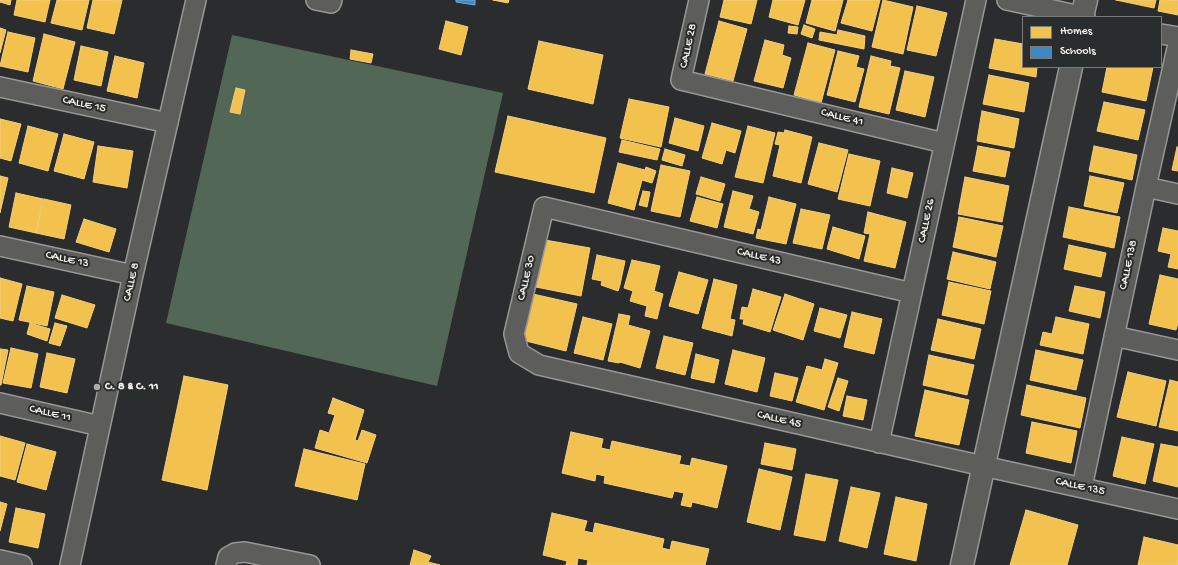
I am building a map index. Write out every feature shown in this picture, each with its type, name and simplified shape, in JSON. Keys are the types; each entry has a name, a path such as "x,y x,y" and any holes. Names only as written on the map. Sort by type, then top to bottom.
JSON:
{"street":[{"name":"CALLE 8","path":"70,565 133,275 196,0"},
{"path":"316,0 331,3 332,0"},
{"name":"CALLE 28","path":"699,0 681,80 740,93"},
{"name":"CALLE 26","path":"879,443 976,0"},
{"path":"1006,0 1084,13"},
{"path":"1162,34 1178,38"},
{"name":"CALLE 138","path":"1082,487 1178,44"},
{"path":"962,565 1071,68"},
{"name":"CALLE 15","path":"0,87 168,123"},
{"name":"CALLE 41","path":"740,93 944,143"},
{"path":"1146,187 1178,194"},
{"name":"CALLE 30","path":"575,373 539,365 519,353 514,334 544,207 607,221"},
{"name":"CALLE 43","path":"607,221 912,293"},
{"name":"CALLE 13","path":"0,246 133,275"},
{"path":"1114,336 1178,350"},
{"name":"CALLE 45","path":"575,373 983,466"},
{"name":"CALLE 11","path":"0,403 100,426"},
{"name":"CALLE 135","path":"983,466 1178,508"},
{"path":"226,565 228,557 235,553 245,552 310,565"},
{"path":"0,560 22,565"}],"green space":[{"path":"232,35 503,93 437,386 166,323"}],"building: Homes":[{"path":"0,0 11,0 10,5 0,2"},
{"path":"17,0 50,0 45,22 14,15"},
{"path":"57,0 89,0 82,30 51,23"},
{"path":"93,0 122,0 114,34 87,28"},
{"path":"493,0 509,0 508,3"},
{"path":"724,0 757,0 751,24 720,17"},
{"path":"773,0 805,0 798,25 769,17"},
{"path":"812,0 843,0 835,31 806,23"},
{"path":"848,0 880,0 872,31 841,23"},
{"path":"883,0 913,7 903,54 872,47"},
{"path":"1116,0 1156,0 1154,8"},
{"path":"1160,0 1178,0 1178,15 1158,11"},
{"path":"917,6 947,13 936,56 907,50"},
{"path":"446,21 468,27 461,55 439,49"},
{"path":"719,21 747,29 733,81 705,74"},
{"path":"804,25 815,29 812,38 801,34"},
{"path":"789,26 798,27 797,34 788,33"},
{"path":"0,28 6,30 0,53"},
{"path":"838,30 865,36 864,49 819,40 820,32 837,35"},
{"path":"8,32 35,38 28,72 0,66"},
{"path":"44,34 75,42 63,89 33,81"},
{"path":"995,39 1022,44 1022,68 1037,68 1036,77 989,68"},
{"path":"765,40 784,45 782,55 791,58 783,88 754,81"},
{"path":"539,41 603,55 593,104 528,89"},
{"path":"808,43 835,50 821,103 794,95"},
{"path":"81,46 108,52 101,86 74,80"},
{"path":"351,50 373,54 371,63 350,59"},
{"path":"838,51 859,56 856,67 864,69 855,102 827,95"},
{"path":"115,56 144,63 137,98 107,91"},
{"path":"871,56 891,61 890,66 900,68 889,114 859,107"},
{"path":"1107,68 1153,68 1146,101 1102,92"},
{"path":"905,71 934,77 925,117 896,110"},
{"path":"989,75 1029,83 1024,112 983,104"},
{"path":"236,88 245,90 240,114 230,112"},
{"path":"629,99 669,107 661,147 620,138"},
{"path":"1104,102 1145,110 1138,140 1097,131"},
{"path":"982,111 1019,119 1014,148 977,141"},
{"path":"508,116 606,138 594,193 495,172"},
{"path":"675,118 704,126 698,151 669,143"},
{"path":"0,119 21,124 11,161 0,158"},
{"path":"712,123 741,131 735,153 726,150 722,164 702,158"},
{"path":"28,126 58,134 48,171 19,163"},
{"path":"748,126 775,133 763,183 735,177"},
{"path":"785,130 812,137 801,183 773,176 780,145 775,144 778,132 784,133"},
{"path":"64,134 94,142 84,179 54,171"},
{"path":"622,140 660,149 657,160 619,152"},
{"path":"819,143 848,150 837,192 808,184"},
{"path":"98,146 133,151 127,188 93,182"},
{"path":"978,146 1010,152 1005,177 973,171"},
{"path":"1094,146 1137,155 1132,180 1089,171"},
{"path":"1178,147 1178,171 1172,170"},
{"path":"665,149 685,155 682,166 662,160"},
{"path":"849,154 880,161 870,206 838,199"},
{"path":"618,163 645,170 646,167 656,171 652,183 642,180 634,210 608,203"},
{"path":"661,165 690,171 680,217 651,211"},
{"path":"892,168 913,173 907,198 887,193"},
{"path":"0,176 8,178 0,213"},
{"path":"1090,176 1124,183 1117,213 1084,206"},
{"path":"701,177 725,184 720,201 696,194"},
{"path":"965,177 1009,186 1002,222 958,214"},
{"path":"643,191 650,192 647,207 639,205"},
{"path":"733,191 753,196 749,209 759,212 753,234 724,227"},
{"path":"16,193 43,199 36,233 9,227"},
{"path":"697,197 723,204 717,228 690,221"},
{"path":"769,197 796,204 786,244 756,238 758,229 761,230"},
{"path":"44,199 71,205 64,239 36,233"},
{"path":"1069,207 1120,217 1114,248 1063,237"},
{"path":"801,209 830,215 822,249 793,243"},
{"path":"868,212 906,222 895,268 864,261 870,234 864,233"},
{"path":"959,217 1003,226 996,257 953,247"},
{"path":"84,219 116,229 109,252 76,242"},
{"path":"833,227 865,236 859,259 827,249"},
{"path":"1163,228 1178,231 1178,269 1168,267 1171,254 1158,251"},
{"path":"545,240 590,248 581,296 536,287"},
{"path":"1069,245 1106,253 1101,277 1064,269"},
{"path":"953,252 996,262 990,289 947,279"},
{"path":"597,255 625,261 618,291 601,285 602,281 592,279"},
{"path":"632,260 660,266 654,291 663,294 657,319 645,316 647,306 630,301 633,291 624,288"},
{"path":"679,272 708,280 698,314 669,306"},
{"path":"1160,275 1178,279 1178,323 1176,330 1149,324"},
{"path":"0,278 22,284 13,321 0,318"},
{"path":"714,279 737,285 730,319 735,320 732,336 702,328"},
{"path":"949,282 991,291 984,324 942,315"},
{"path":"27,286 54,292 47,326 19,320"},
{"path":"1075,286 1105,292 1100,318 1069,311"},
{"path":"753,289 781,297 770,332 743,324 744,319 740,319 742,307 748,308"},
{"path":"533,294 577,304 566,351 522,340"},
{"path":"785,294 814,304 803,340 773,330"},
{"path":"62,295 95,305 87,328 55,318"},
{"path":"820,308 847,315 840,338 814,331"},
{"path":"852,312 882,319 874,354 844,347"},
{"path":"619,314 630,316 628,325 650,331 640,368 620,362 608,361"},
{"path":"583,317 612,324 603,360 574,353"},
{"path":"1056,317 1089,324 1083,354 1040,345 1043,332 1052,334"},
{"path":"938,319 981,329 974,359 931,350"},
{"path":"30,323 50,329 47,341 27,334"},
{"path":"55,323 67,326 60,346 49,343"},
{"path":"664,336 693,343 685,375 656,368"},
{"path":"11,348 38,354 31,388 3,383"},
{"path":"0,349 8,350 1,385 0,385"},
{"path":"733,350 765,358 757,392 725,384"},
{"path":"1036,350 1083,360 1076,390 1030,380"},
{"path":"47,353 75,359 67,393 40,387"},
{"path":"696,354 719,360 714,383 691,378"},
{"path":"929,355 974,365 967,395 923,385"},
{"path":"825,359 838,363 824,410 796,402 807,366 822,370"},
{"path":"1128,372 1166,381 1156,426 1117,417"},
{"path":"775,373 798,378 792,401 770,396"},
{"path":"184,376 228,385 207,490 162,480"},
{"path":"838,378 848,381 839,411 828,407"},
{"path":"1170,380 1178,382 1178,431 1159,427"},
{"path":"1027,385 1086,398 1080,428 1021,415"},
{"path":"925,390 969,400 959,445 915,436"},
{"path":"847,396 867,400 863,420 843,416"},
{"path":"333,398 364,410 355,440 358,441 362,430 376,435 367,463 315,448 320,430 329,433 335,415 328,413"},
{"path":"1032,422 1077,431 1071,463 1026,453"},
{"path":"571,432 603,439 601,448 610,450 612,441 681,456 679,464 690,466 692,458 727,466 717,508 692,502 691,507 681,505 684,493 674,491 672,498 604,483 605,476 596,474 595,481 562,473"},
{"path":"0,436 25,443 15,480 0,476"},
{"path":"1122,437 1154,444 1145,484 1113,476"},
{"path":"765,443 796,449 792,470 761,464"},
{"path":"27,444 56,452 46,490 17,482"},
{"path":"1161,444 1178,447 1178,487 1153,481"},
{"path":"304,449 365,464 357,500 295,486"},
{"path":"759,469 792,477 780,530 747,522"},
{"path":"806,474 838,480 825,541 794,535"},
{"path":"851,487 880,493 867,548 839,541"},
{"path":"896,497 927,504 916,561 884,554"},
{"path":"0,502 7,504 0,531"},
{"path":"16,508 45,514 38,548 9,542"},
{"path":"1026,510 1078,525 1067,565 1010,565"},
{"path":"552,513 587,521 584,531 593,533 595,523 664,539 662,548 670,550 672,541 709,549 705,565 587,565 588,560 578,558 577,565 566,565 567,561 543,555"},
{"path":"1144,537 1178,545 1178,565 1138,565"},
{"path":"414,550 431,556 428,562 440,565 410,565"}],"building: Schools":[{"path":"456,0 475,0 475,5 456,2"}],"place":[{"name":"C. 8 & C. 11","path":"97,387"}]}
